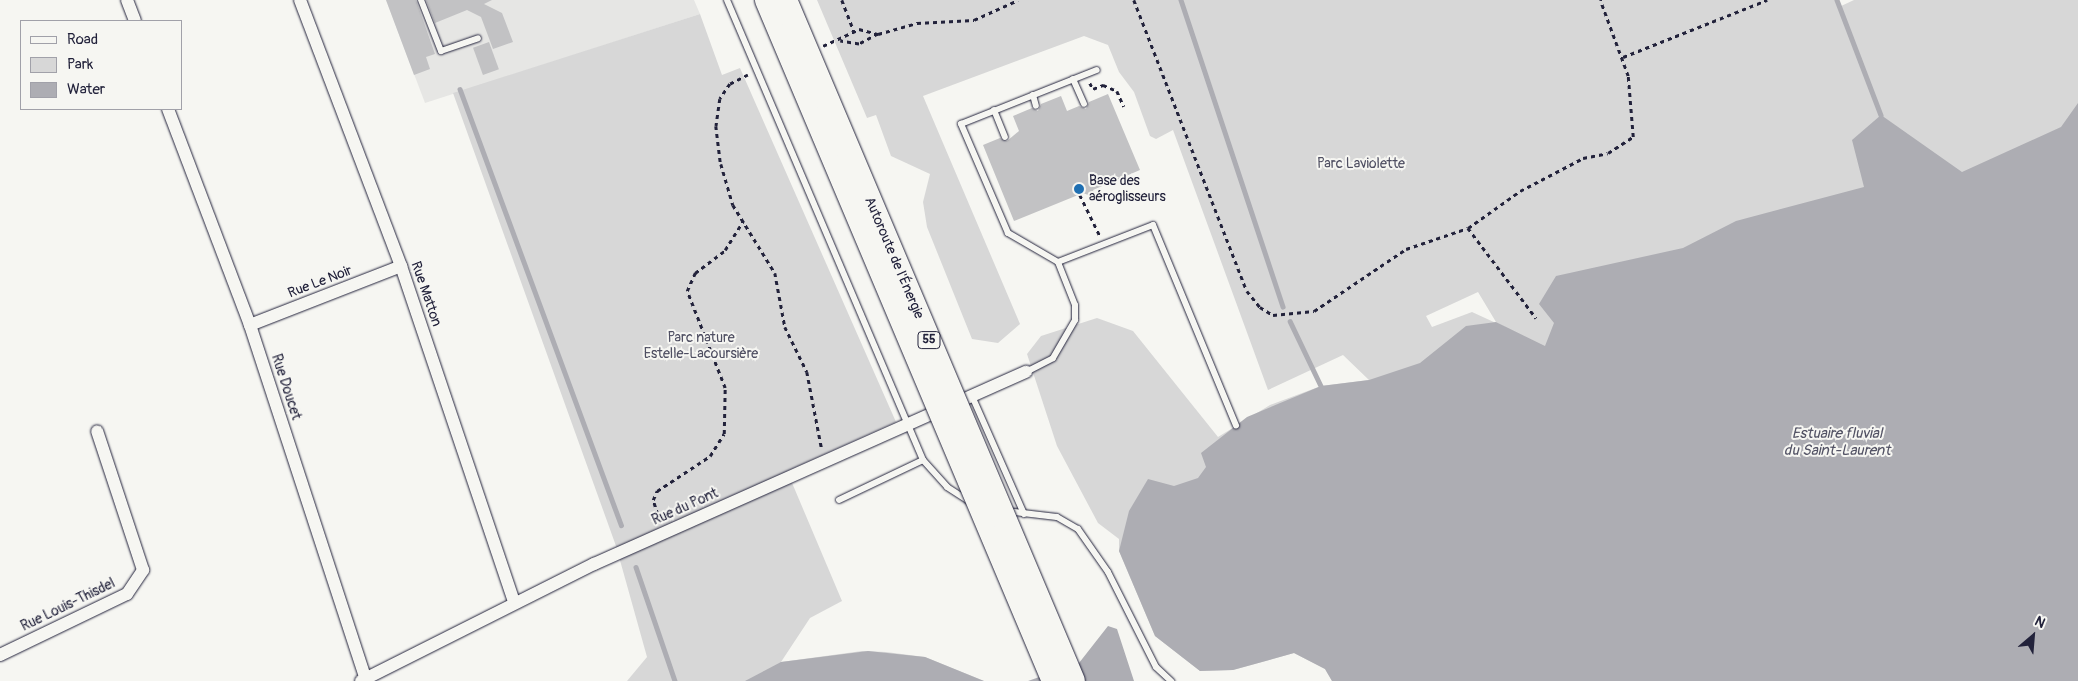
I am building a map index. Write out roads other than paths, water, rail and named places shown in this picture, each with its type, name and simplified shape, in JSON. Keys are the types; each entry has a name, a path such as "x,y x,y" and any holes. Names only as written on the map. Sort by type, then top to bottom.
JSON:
{"highway":[{"name":"Autoroute de l'Énergie","path":"767,0 1054,681"},
{"name":"Autoroute de l'Énergie","path":"785,0 1073,681"}],"street":[{"path":"127,0 135,20"},
{"name":"Rue Matton","path":"300,0 401,266 514,601"},
{"name":"Rue Doucet","path":"168,110 250,325 364,680"},
{"name":"Rue Le Noir","path":"250,325 401,266"},
{"name":"Rue du Pont","path":"364,680 514,601 1026,372"},
{"name":"Rue Louis-Thisdel","path":"0,655 127,594 143,570 97,431"}],"lane":[{"path":"421,0 441,51 478,38"},
{"path":"727,0 923,460 940,480 970,502 1024,514 1068,521 1087,539 1156,667 1171,681"},
{"path":"1026,372 1053,358 1075,320 1075,305 1058,262 1008,233 961,124 1097,70"},
{"path":"1073,79 1084,104"},
{"path":"1033,95 1036,106"},
{"path":"994,110 1005,137"},
{"path":"1058,262 1153,225 1236,425"},
{"path":"972,396 1024,514"},
{"path":"839,500 923,460"}],"water":[{"name":"Estuaire fluvial du Saint-Laurent","path":"2078,103 2078,681 1332,681 1325,669 1294,653 1233,670 1200,671 1155,636 1119,551 1129,511 1148,479 1174,486 1198,478 1206,467 1201,453 1247,417 1321,386 1369,380 1420,363 1466,326 1496,322 1545,346 1554,323 1539,304 1556,276 1683,248 1736,221 1864,187 1852,140 1881,115 1962,172 2061,127"},
{"path":"1108,626 1117,629 1134,681 1028,681 1079,663"},
{"path":"868,651 925,657 984,681 745,681 781,662"}],"waterway":[{"path":"1181,0 1283,306"},
{"path":"1837,0 1881,115"},
{"path":"460,89 621,525"},
{"path":"1290,321 1321,386"},
{"path":"636,567 675,681"}],"place":[{"name":"Base des aéroglisseurs","path":"1079,189"}],"park label":[{"name":"Parc Laviolette","path":"1361,164"},
{"name":"Parc nature Estelle-Lacoursière","path":"701,346"}]}
